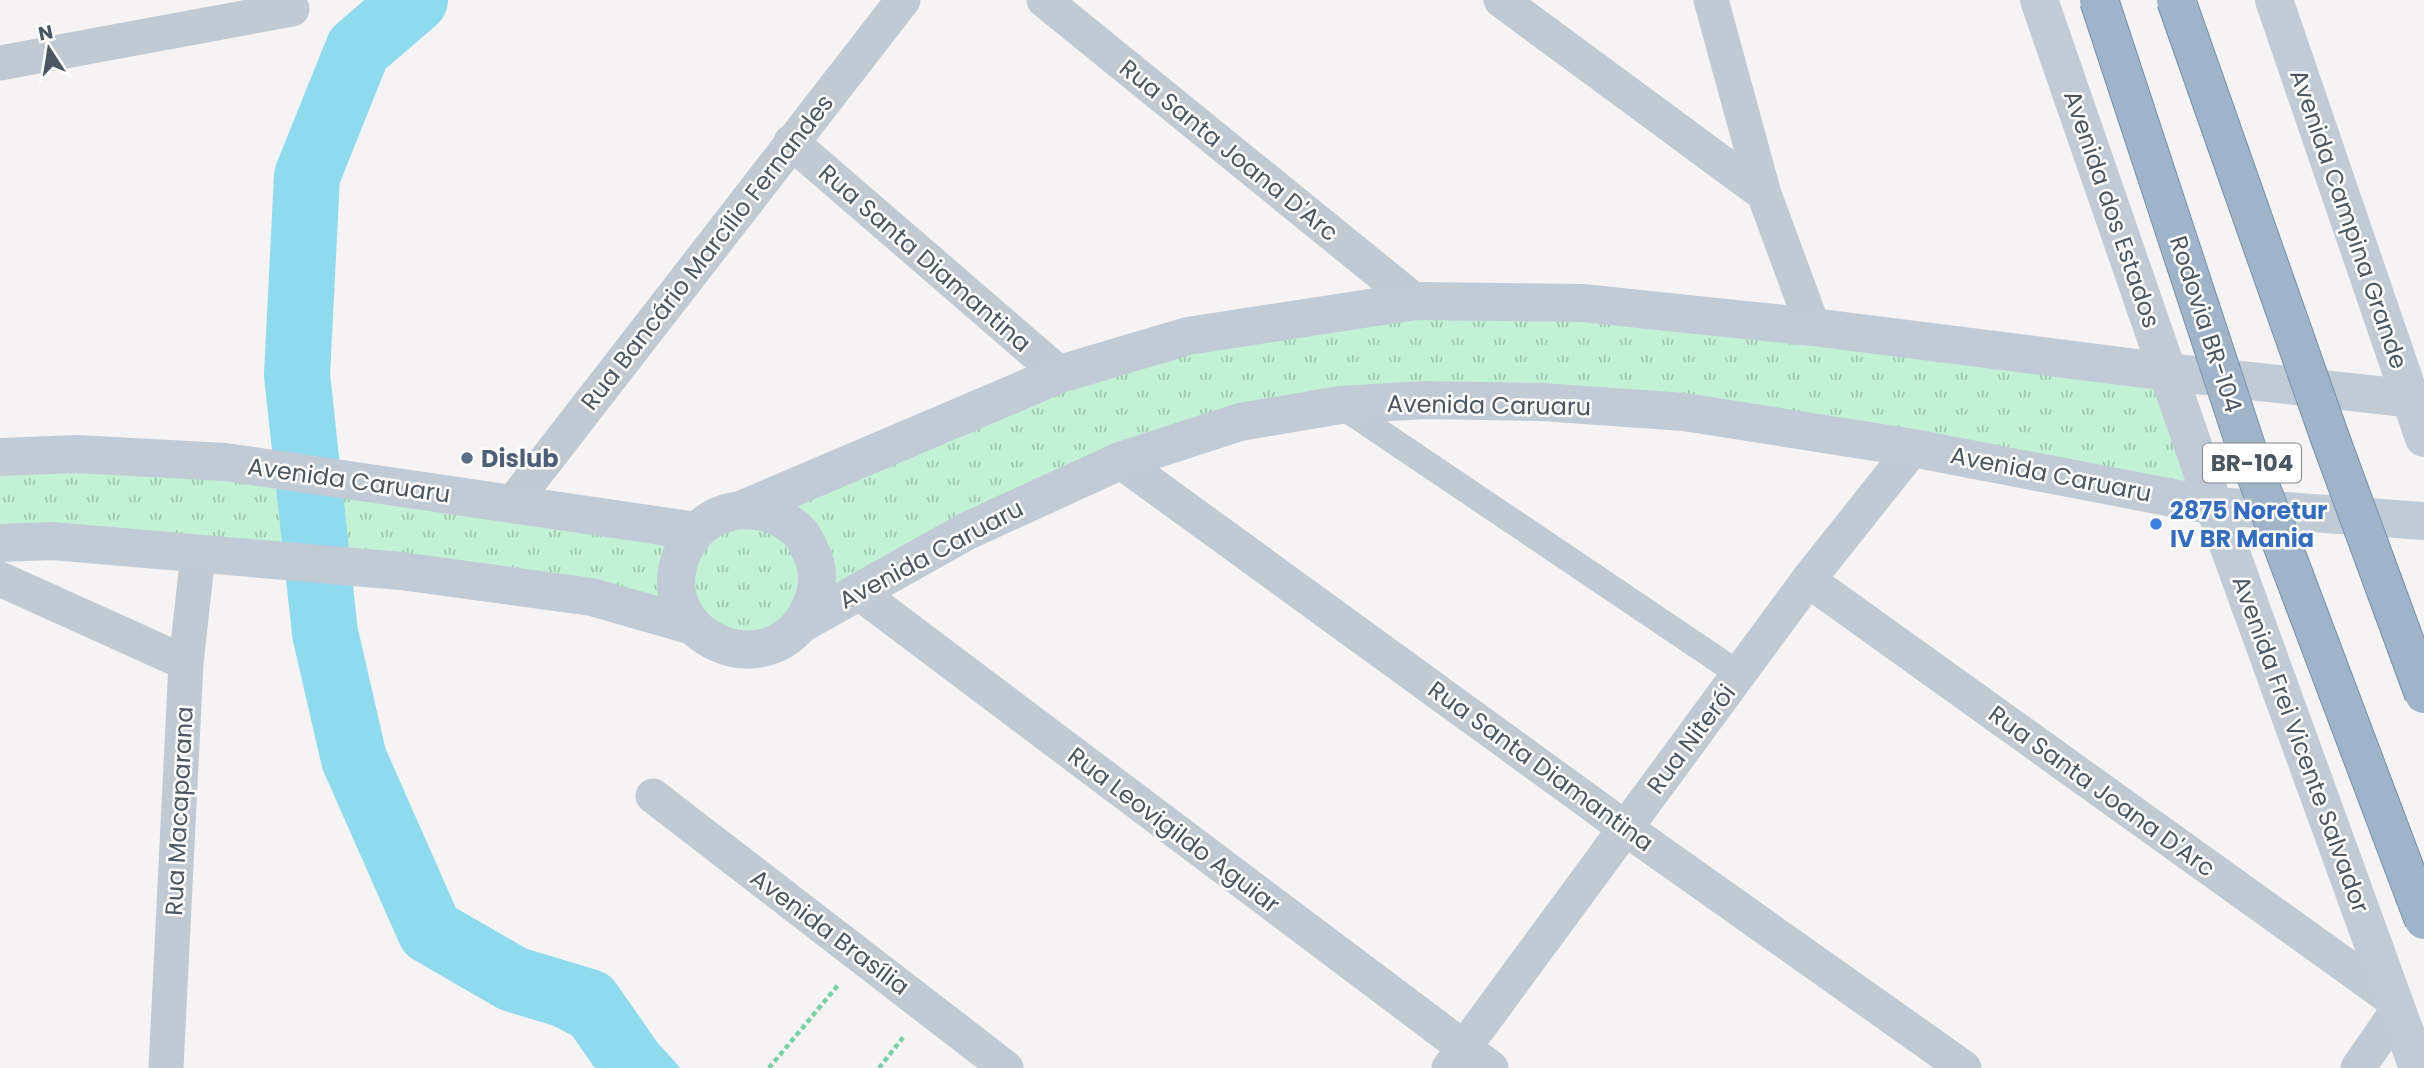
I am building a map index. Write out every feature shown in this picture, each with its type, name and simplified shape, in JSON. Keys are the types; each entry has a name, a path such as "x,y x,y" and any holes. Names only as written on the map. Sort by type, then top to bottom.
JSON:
{"highway":[{"name":"Rodovia BR-104","path":"2099,0 2250,459 2424,920"},
{"name":"BR-104","path":"2176,0 2330,438 2424,694"}],"main road":[{"name":"Avenida dos Estados","path":"2039,0 2184,419"},
{"name":"Avenida Campina Grande","path":"2274,0 2417,399 2424,438"},
{"path":"693,626 680,604 676,578 682,553 696,531 718,516 743,509 1060,374 1188,336 1415,301 1582,303 1813,327 2168,372 2417,399"},
{"name":"Avenida Caruaru","path":"0,543 52,541 401,570 592,597 693,626 712,642 736,649 761,649 784,640 803,623 967,531 1120,461 1240,422 1340,405 1425,400 1516,401 1684,412 1913,448 2214,506 2424,521"},
{"name":"Avenida Frei Vicente Salvador","path":"2184,419 2418,1068"},
{"name":"Avenida Caruaru","path":"0,457 78,454 225,462 696,531"},
{"name":"Avenida Caruaru","path":"743,509 775,515 801,534 816,562 817,594 803,623"}],"street":[{"name":"Rua Bancário Marcílio Fernandes","path":"512,505 790,142 903,0"},
{"name":"Rua Santa Joana D'Arc","path":"1044,0 1415,301"},
{"path":"1501,0 1764,194"},
{"path":"1711,0 1764,194 1813,327"},
{"path":"0,63 292,9"},
{"name":"Rua Santa Diamantina","path":"790,142 1060,374"},
{"path":"1340,405 1739,674"},
{"name":"Rua Niterói","path":"1456,1058 1808,580 1913,448"},
{"name":"Rua Santa Diamantina","path":"1120,461 1625,828 1960,1067"},
{"name":"Rua Macaparana","path":"166,1068 186,663 198,554"},
{"path":"0,579 186,663"},
{"name":"Rua Santa Joana D'Arc","path":"1808,580 2397,1006"},
{"name":"Rua Leovigildo Aguiar","path":"858,592 1456,1058 1491,1068"},
{"name":"Avenida Brasília","path":"653,796 1006,1068"},
{"path":"2358,1068 2397,1006"}],"path":[{"path":"769,1068 862,957"}],"green space":[{"path":"1382,312 1548,317 2163,384 2199,488 1879,432 1311,402 823,600 781,507 1060,384"},
{"path":"0,469 210,477 683,536 678,614 0,536"},
{"path":"774,522 808,564 784,632 727,638 688,604 703,537"}],"water":[{"path":"488,936 567,974 592,990 640,1027 680,1068 602,1068 575,1037 463,978"}],"waterway":[{"path":"415,0 358,49 307,176 297,375 325,633 354,759 430,931 513,979 589,1002 635,1068"}],"place":[{"name":"Dislub","path":"467,458"},
{"name":"2875 Noretur IV BR Mania","path":"2156,524"}]}
